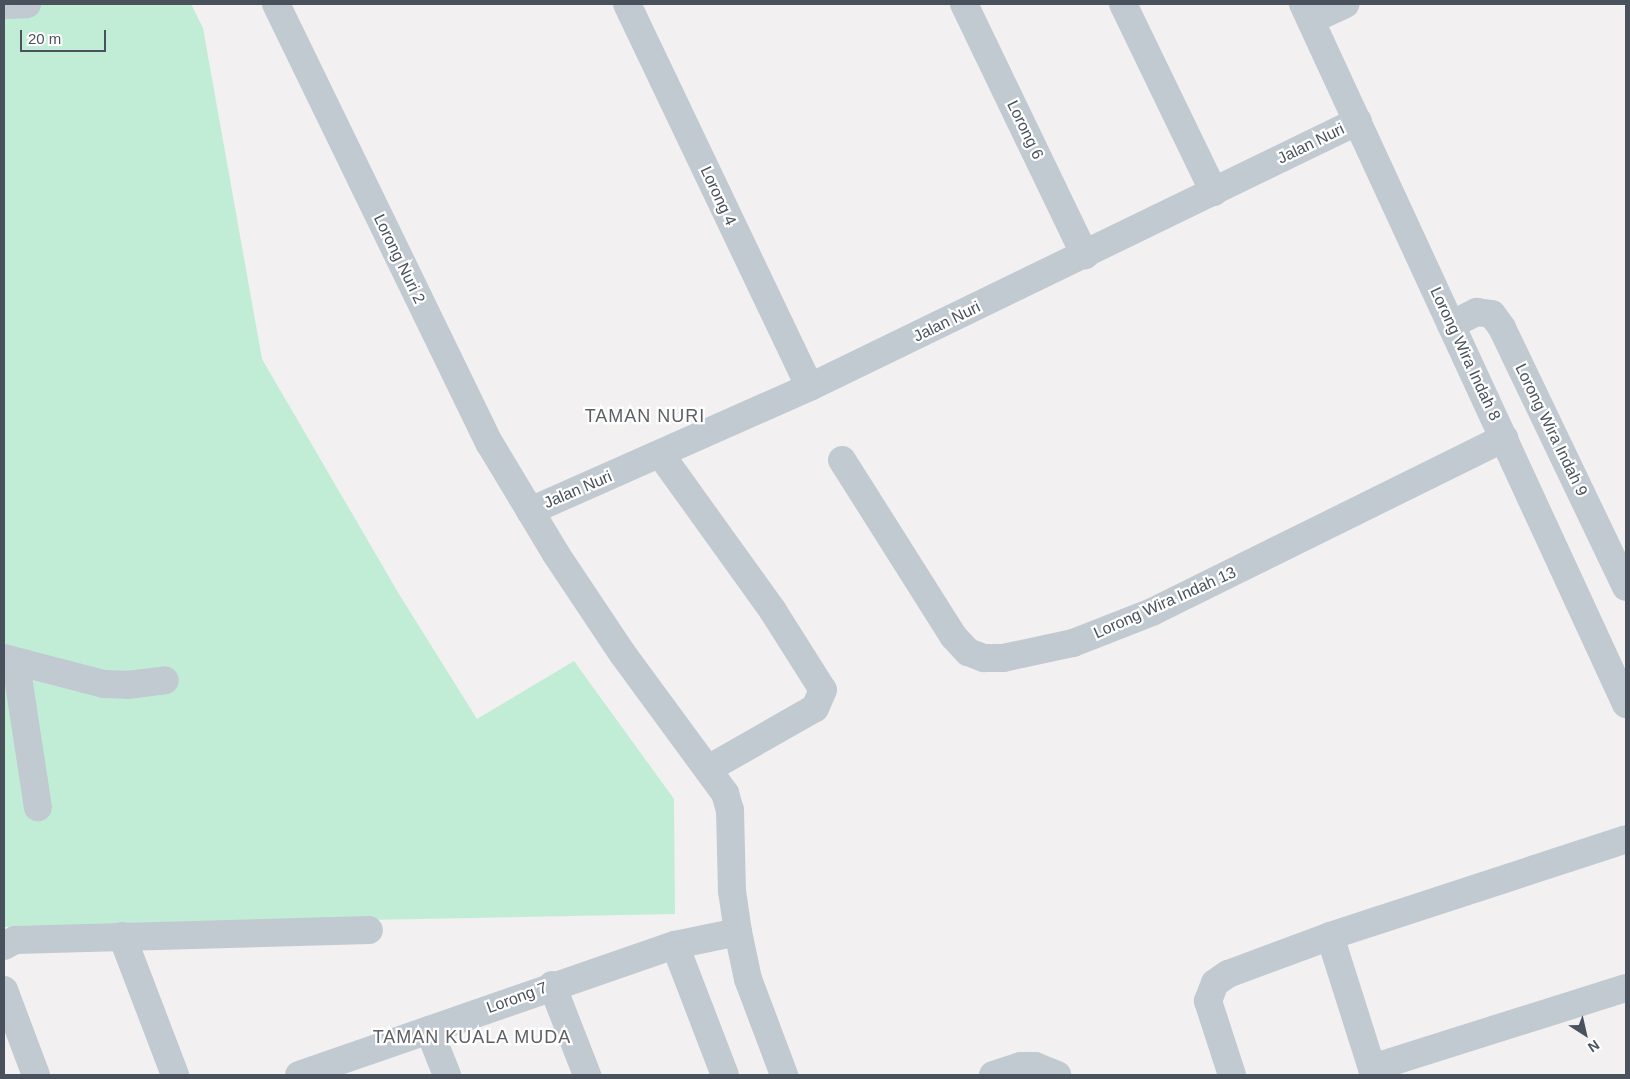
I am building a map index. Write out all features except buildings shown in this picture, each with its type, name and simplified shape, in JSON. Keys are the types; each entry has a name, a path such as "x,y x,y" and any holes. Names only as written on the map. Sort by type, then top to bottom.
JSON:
{"street":[{"path":"4,5 27,4"},
{"name":"Lorong Nuri 2","path":"276,4 490,444 530,511 622,653 725,793 730,810 732,891 738,932 748,979 784,1075"},
{"name":"Lorong 4","path":"627,4 810,387"},
{"name":"Lorong 6","path":"964,4 1085,255"},
{"path":"1123,4 1214,192"},
{"path":"1307,12 1345,4"},
{"name":"Lorong Wira Indah 8","path":"1307,12 1626,704"},
{"name":"Jalan Nuri","path":"530,511 661,455 810,387 1358,121"},
{"name":"Lorong Wira Indah 9","path":"1451,325 1477,312 1492,314 1502,328 1626,587"},
{"name":"Lorong Wira Indah 13","path":"842,460 954,637 968,652 984,658 1003,658 1073,643 1152,612 1504,438"},
{"path":"661,455 773,612 822,690 815,708 708,769"},
{"path":"38,807 10,661 104,684 127,685 165,680"},
{"path":"1232,1075 1208,1001 1215,982 1228,974 1330,936 1626,839"},
{"path":"4,946 15,940 369,930"},
{"name":"Lorong 7","path":"299,1075 675,945 738,932"},
{"path":"122,936 175,1075"},
{"path":"1330,936 1373,1072 1626,988"},
{"path":"675,945 725,1075"},
{"path":"552,986 587,1075"},
{"path":"4,990 36,1075"},
{"path":"429,1030 447,1075"},
{"path":"992,1075 1022,1066 1035,1066 1057,1075"}],"green space":[{"path":"4,4 191,4 203,28 262,359 399,594 477,719 574,661 674,799 675,914 4,927"}],"district":[{"name":"TAMAN NURI","path":"645,416"},
{"name":"TAMAN KUALA MUDA","path":"472,1037"}]}
